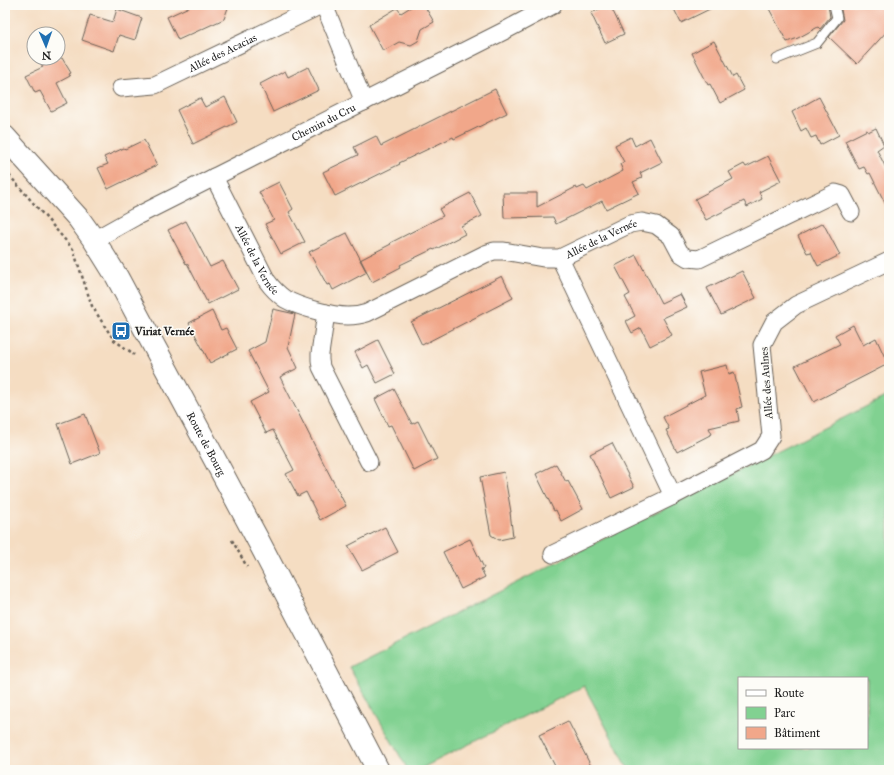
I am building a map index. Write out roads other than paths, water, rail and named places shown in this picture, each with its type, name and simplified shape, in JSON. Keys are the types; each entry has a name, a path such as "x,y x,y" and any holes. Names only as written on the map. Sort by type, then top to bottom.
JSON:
{"street":[{"name":"Allée des Acacias","path":"121,88 155,85 321,5"},
{"path":"324,5 364,102"},
{"name":"Chemin du Cru","path":"94,240 135,217 506,30 552,5"},
{"name":"Route de Bourg","path":"5,137 79,219 118,277 378,770"},
{"name":"Allée de la Vernée","path":"214,177 267,281 274,290 286,299 298,305 326,313 347,316 367,313 485,254 494,251 504,251 543,258 560,258 630,224 642,222 656,225 671,236 680,254 688,258 699,258 835,193 842,195 851,212"},
{"path":"560,258 673,496"},
{"name":"Allée des Aulnes","path":"553,554 673,496 762,450 771,436 762,345 774,322 796,305 889,261"},
{"path":"326,313 320,354 322,367 369,462"}],"lane":[{"path":"777,58 817,43 838,18 834,5"}],"place":[{"name":"Viriat Vernée","path":"121,331"}]}
